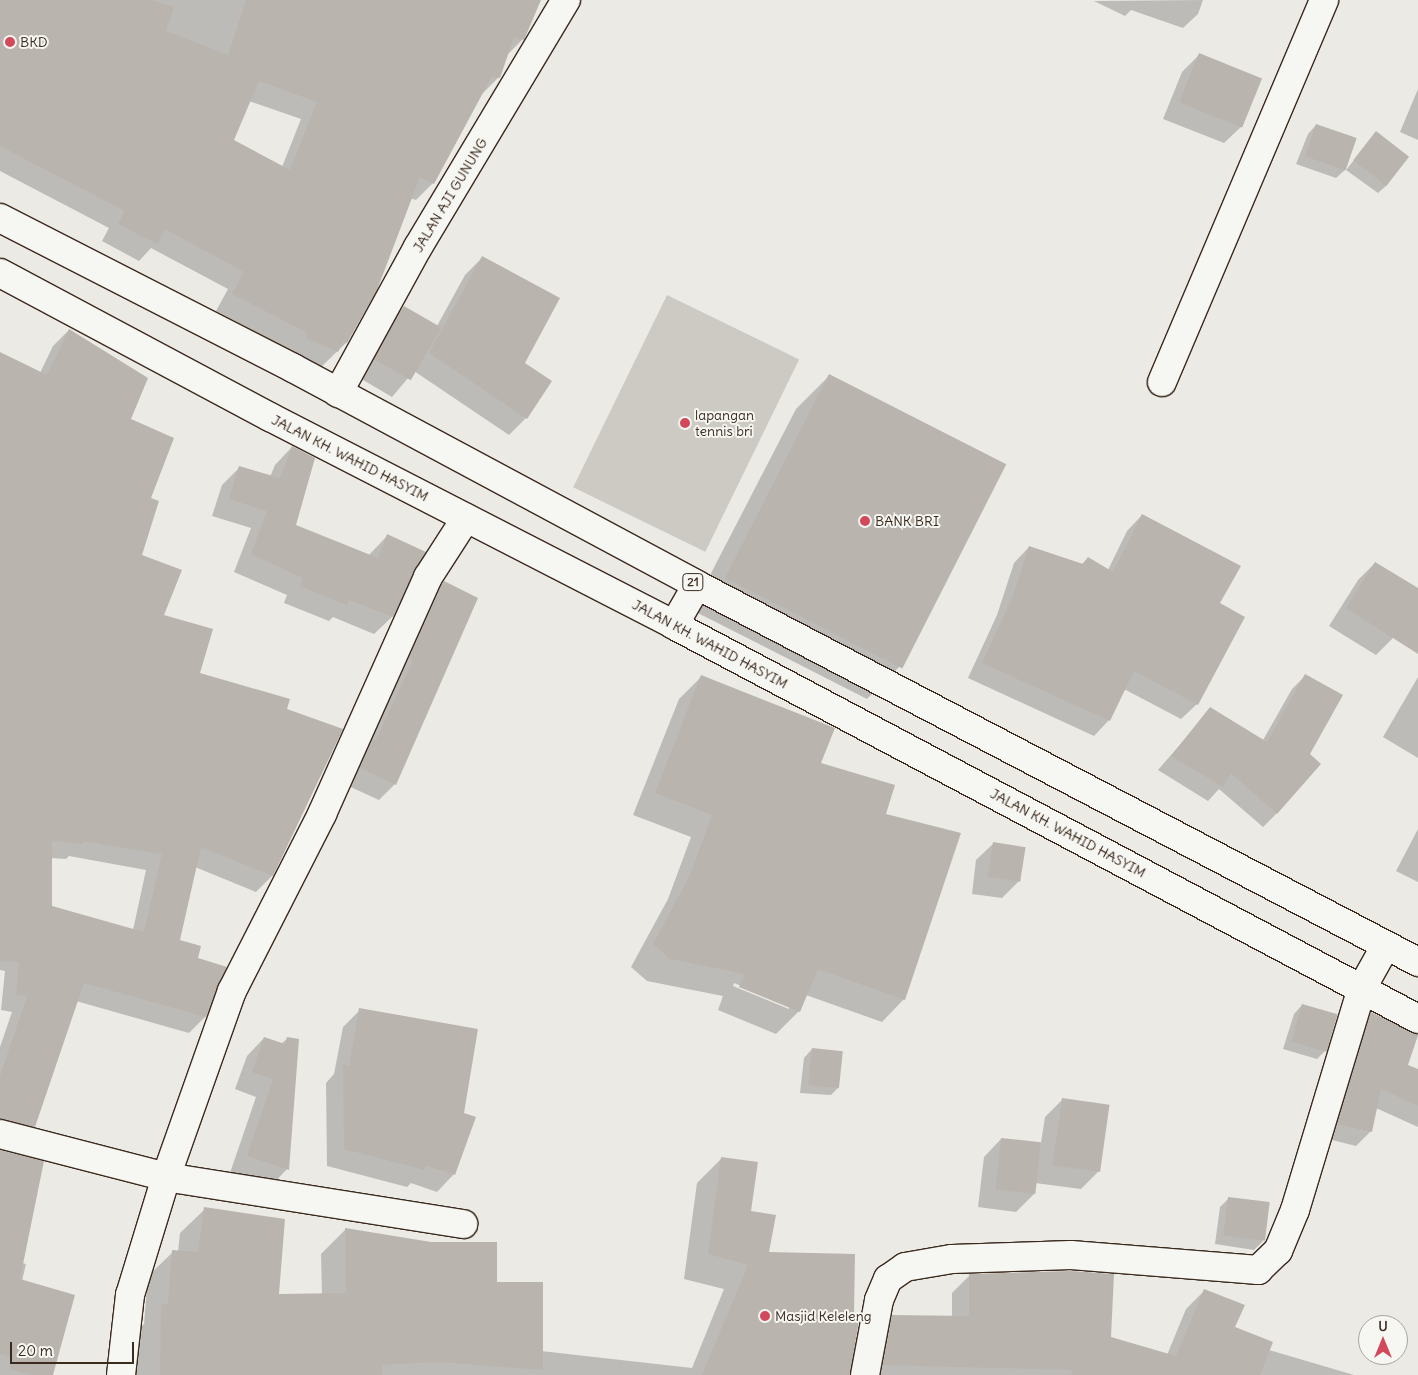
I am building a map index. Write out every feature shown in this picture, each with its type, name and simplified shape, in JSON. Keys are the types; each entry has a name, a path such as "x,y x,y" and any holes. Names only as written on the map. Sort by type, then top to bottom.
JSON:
{"main road":[{"name":"JALAN AJI GUNUNG","path":"338,393 418,247 566,0"},
{"path":"1162,382 1324,0"},
{"name":"21","path":"0,218 338,393 697,585 1418,962"},
{"name":"JALAN KH. WAHID HASYIM","path":"0,274 466,518 674,624 1418,1019"},
{"path":"121,1375 130,1295 166,1177 232,991 322,814 428,577 466,518"},
{"path":"674,624 697,585"},
{"path":"865,1375 879,1300 888,1279 904,1267 952,1259 1071,1255 1258,1270 1278,1251 1295,1210 1362,988 1386,945"},
{"path":"0,1134 166,1177 463,1224"}],"shaded area":[{"name":"lapangan tennis bri","path":"667,295 799,359 705,552 573,487"}],"building":[{"path":"0,0 150,0 174,7 166,31 228,55 246,0 541,0 524,40 514,37 500,78 492,76 434,184 420,177 377,290 347,343 343,341 338,352 306,338 308,333 232,294 244,272 165,229 157,244 118,224 125,211 0,146","holes":["259,81 317,102 290,170 234,140"]},
{"path":"1199,53 1262,78 1242,128 1179,102"},
{"path":"1316,124 1357,138 1346,170 1305,156"},
{"path":"1376,131 1409,157 1386,186 1353,160"},
{"path":"482,256 560,298 525,363 552,381 527,419 429,353"},
{"path":"404,306 441,328 411,380 374,359"},
{"path":"69,329 148,378 131,419 174,438 151,498 159,501 142,555 182,570 164,615 213,629 200,673 290,699 287,709 343,729 273,876 201,847 180,940 201,946 198,958 227,967 206,1017 84,983 35,1127 0,1119 0,1076 27,996 16,995 19,962 0,961 0,352 47,375","holes":["52,841 83,844 83,841 162,854 144,932 52,906"]},
{"name":"BANK BRI","path":"829,374 1006,464 902,668 725,578"},
{"path":"292,446 315,458 296,525 378,558 387,534 426,552 393,617 349,600 347,605 300,586 303,578 251,554 267,511 229,499 239,466 280,478"},
{"path":"1142,514 1241,566 1220,603 1245,617 1198,705 1134,671 1110,721 982,663 1012,598 1029,546 1083,564 1088,557 1113,572"},
{"path":"1375,562 1418,588 1418,654 1346,608"},
{"path":"444,581 478,598 396,785 360,768 373,739 376,740 413,660 409,658"},
{"path":"1305,674 1343,695 1310,754 1321,764 1277,814 1231,773 1223,787 1171,756 1210,707 1267,742"},
{"path":"701,675 835,728 821,763 895,785 886,814 961,833 905,1000 818,969 800,1012 739,987 745,974 670,959 653,944 690,875 712,815 655,793"},
{"path":"993,842 1026,847 1020,882 988,877"},
{"path":"1302,1004 1338,1014 1327,1052 1291,1041"},
{"path":"359,1008 478,1029 464,1113 476,1117 455,1175 425,1165 425,1170 344,1149 343,1064 349,1066"},
{"path":"1371,1012 1418,1035 1408,1065 1418,1069 1418,1106 1381,1089 1372,1132 1337,1124"},
{"path":"264,1037 285,1044 287,1037 299,1039 289,1170 247,1156 273,1079 252,1072"},
{"path":"812,1048 843,1051 839,1088 808,1085"},
{"path":"1062,1098 1110,1105 1100,1172 1053,1165"},
{"path":"1001,1138 1041,1142 1035,1194 996,1190"},
{"path":"0,1150 44,1161 20,1279 75,1295 53,1375 33,1375 10,1369 12,1358 0,1354"},
{"path":"721,1157 758,1162 751,1211 776,1215 769,1252 855,1254 854,1314 860,1314 850,1375 702,1375 748,1265 708,1254"},
{"path":"1228,1197 1270,1202 1265,1241 1223,1236"},
{"path":"204,1207 285,1219 279,1294 346,1293 345,1228 431,1242 497,1242 497,1282 543,1282 543,1370 440,1362 382,1365 382,1375 160,1375 161,1304 168,1304 172,1250 198,1252"},
{"path":"1071,1271 1114,1274 1111,1337 1176,1356 1204,1289 1245,1305 1235,1327 1273,1342 1260,1375 1071,1375 1073,1370 883,1365 892,1315 969,1316 969,1274"}],"place":[{"name":"BKD","path":"10,42"},
{"name":"lapangan tennis bri","path":"685,423"},
{"name":"BANK BRI","path":"865,521"},
{"name":"Masjid Keleleng","path":"765,1316"}]}
